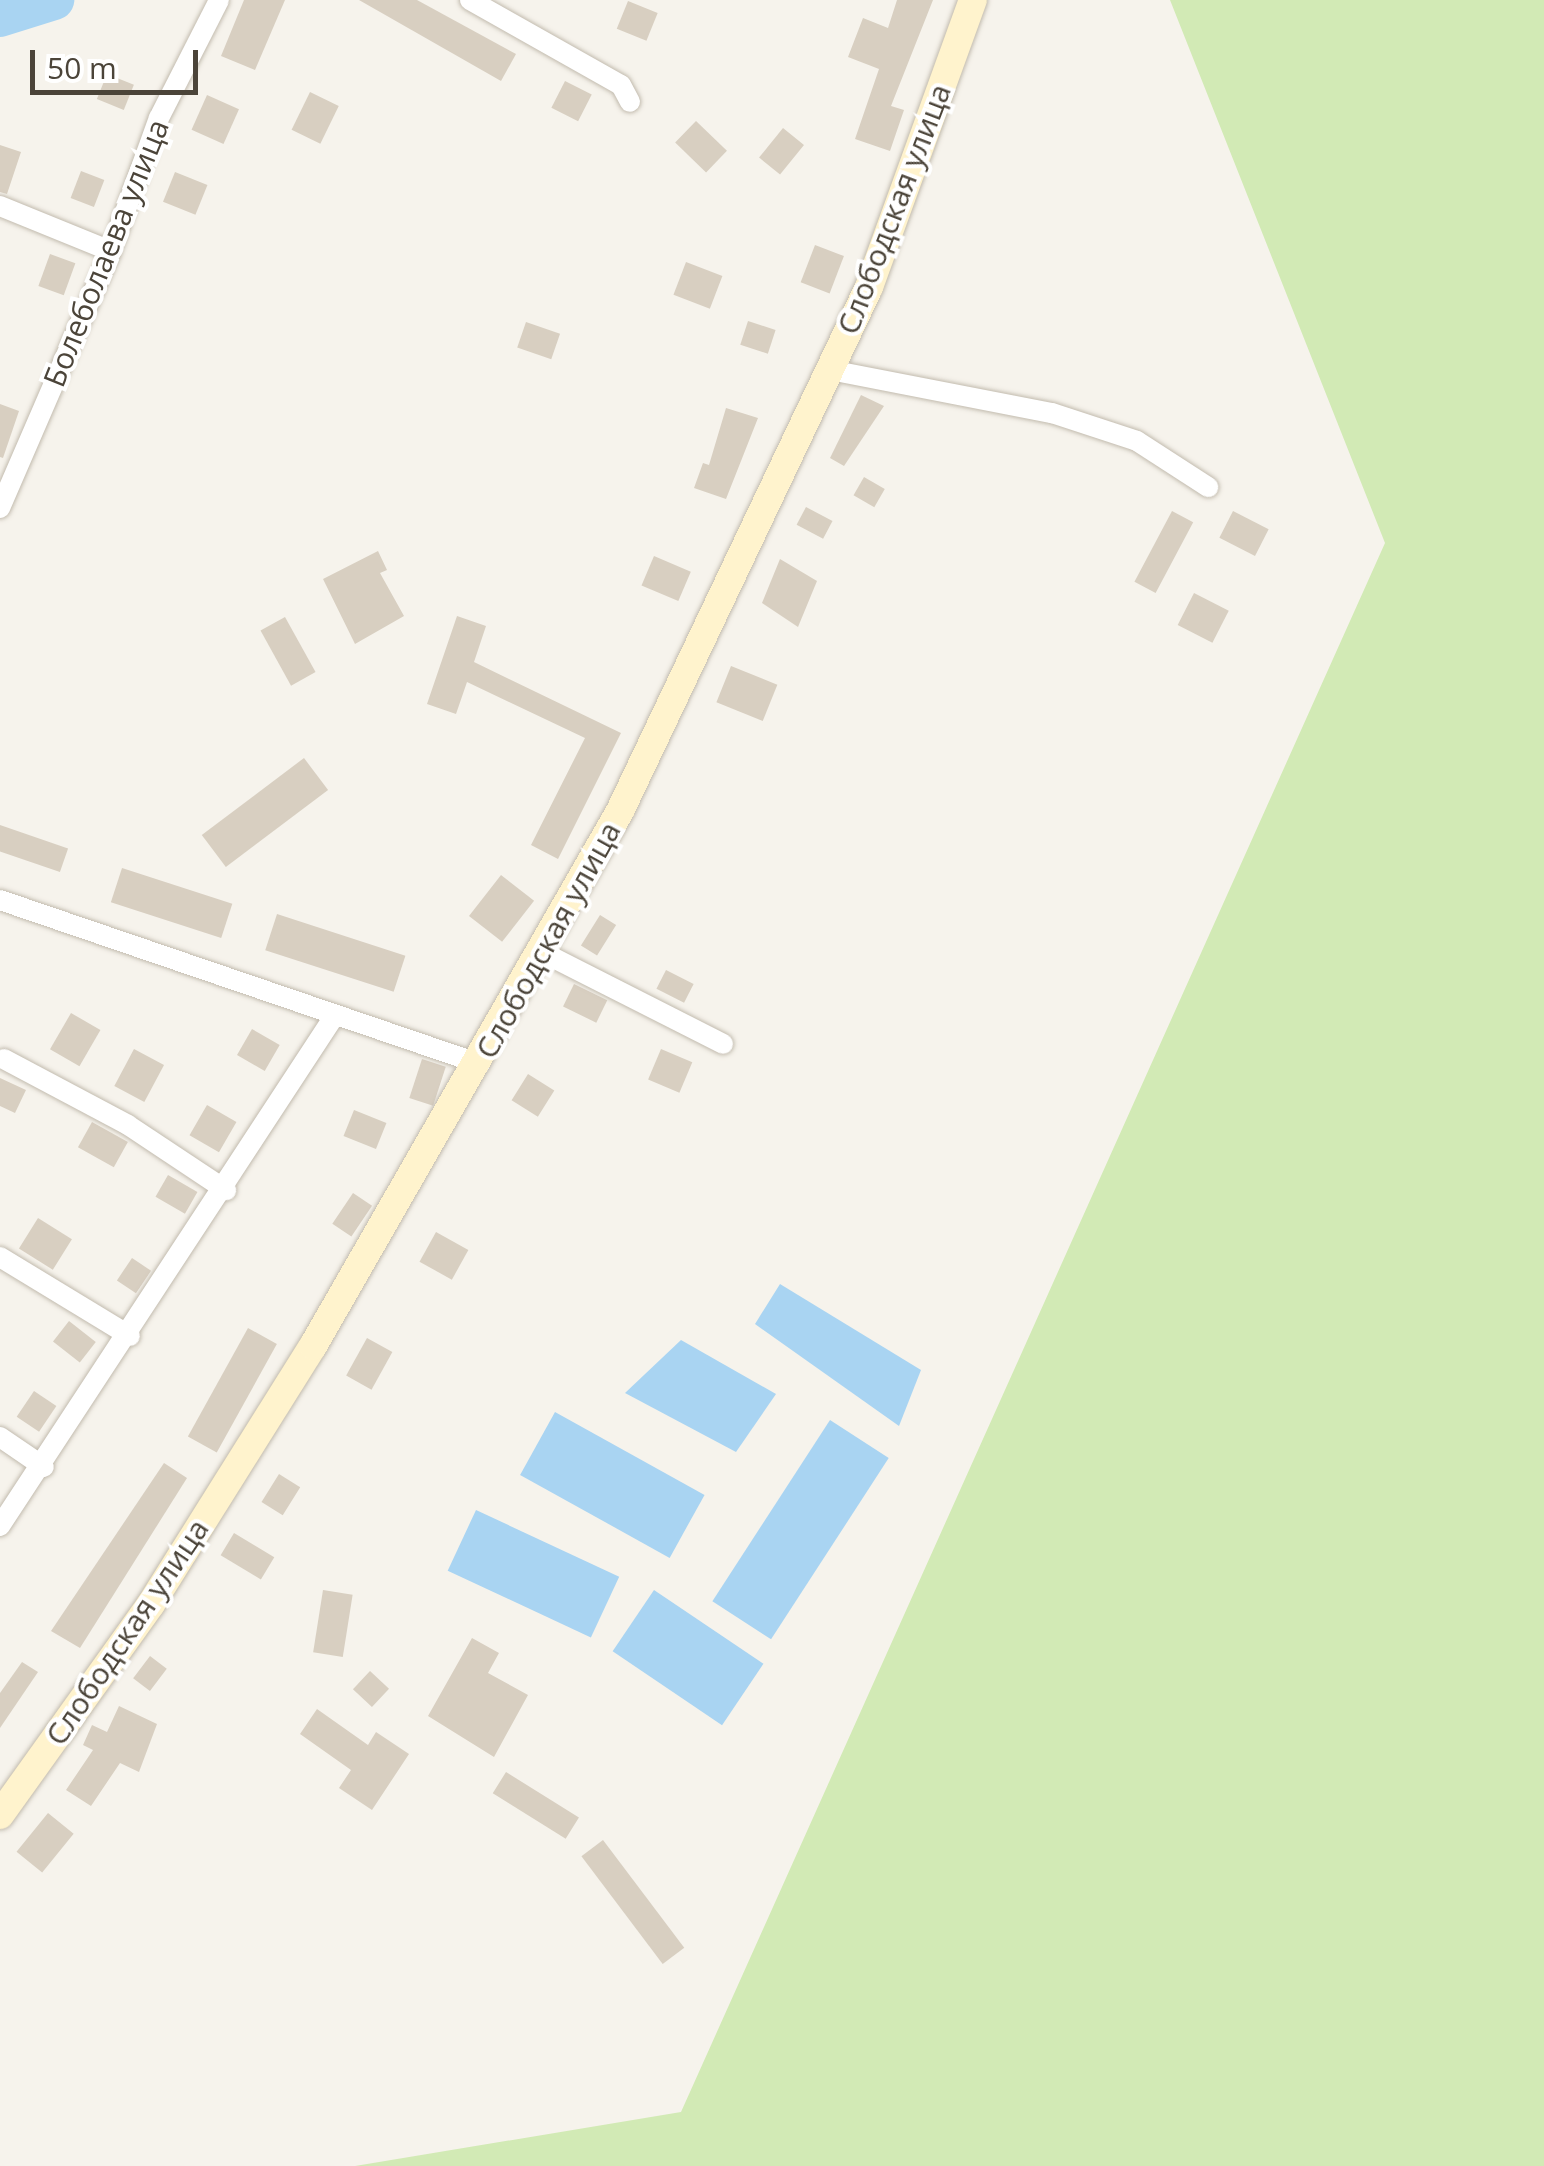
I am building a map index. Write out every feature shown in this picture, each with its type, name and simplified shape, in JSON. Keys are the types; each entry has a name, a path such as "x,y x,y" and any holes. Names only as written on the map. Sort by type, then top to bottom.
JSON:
{"street":[{"name":"Болеболаева улица","path":"0,508 7,475 110,251 158,118 219,0"},
{"path":"470,0 621,85 630,102"},
{"name":"Слободская улица","path":"0,1813 151,1604 480,1064 620,811 869,287 973,0"},
{"path":"0,206 110,251"},
{"path":"830,370 1052,413 1137,441 1208,488"},
{"path":"0,900 480,1064"},
{"path":"542,952 722,1044"},
{"path":"0,1526 44,1466 226,1190 335,1015"},
{"path":"4,1059 128,1125 226,1190"},
{"path":"0,1257 130,1336"},
{"path":"0,1437 44,1466"}],"green space":[{"path":"1170,0 1544,0 1544,2166 355,2166 681,2112 1385,543"}],"water":[{"path":"780,1284 921,1370 899,1426 755,1324"},
{"path":"681,1340 776,1394 736,1452 625,1393"},
{"path":"555,1412 705,1495 670,1558 520,1475"},
{"path":"830,1420 889,1458 771,1639 712,1601"},
{"path":"476,1510 619,1577 591,1637 448,1571"},
{"path":"654,1590 763,1664 722,1725 613,1651"}],"building":[{"path":"244,0 285,0 255,70 221,56"},
{"path":"359,0 417,0 516,54 501,81"},
{"path":"897,0 933,0 891,106 904,110 890,151 855,139 879,69 848,57 863,18 888,28"},
{"path":"628,1 658,13 646,41 617,29"},
{"path":"107,74 134,85 124,110 97,99"},
{"path":"565,81 592,95 578,121 551,108"},
{"path":"310,92 339,106 320,144 292,130"},
{"path":"207,95 239,109 224,144 192,130"},
{"path":"696,121 727,151 706,172 675,143"},
{"path":"783,128 804,145 780,175 759,158"},
{"path":"0,145 21,152 7,194 0,192"},
{"path":"81,171 104,180 94,207 71,198"},
{"path":"175,172 207,185 195,215 163,202"},
{"path":"815,245 844,256 830,293 801,282"},
{"path":"50,254 75,263 64,295 38,286"},
{"path":"686,262 722,276 710,309 673,295"},
{"path":"748,321 776,330 768,354 740,345"},
{"path":"526,322 560,334 551,359 517,348"},
{"path":"861,395 884,406 844,466 830,458"},
{"path":"0,404 19,411 3,458 0,457"},
{"path":"726,408 758,418 726,499 694,488 703,463 709,465"},
{"path":"864,477 885,489 874,507 854,495"},
{"path":"806,507 832,521 823,539 797,525"},
{"path":"1172,511 1193,522 1156,593 1134,582"},
{"path":"1233,511 1269,529 1255,556 1219,538"},
{"path":"378,551 387,570 380,573 404,616 355,644 323,579"},
{"path":"654,556 691,572 678,601 641,585"},
{"path":"780,559 817,581 798,627 762,603"},
{"path":"1194,593 1229,611 1212,643 1178,625"},
{"path":"457,616 486,626 474,662 621,733 558,859 531,845 585,738 467,682 456,714 427,704"},
{"path":"285,617 316,672 291,686 261,631"},
{"path":"731,666 777,685 763,721 716,702"},
{"path":"304,758 328,790 226,867 202,835"},
{"path":"0,825 68,848 60,872 0,851"},
{"path":"122,868 232,904 221,938 111,902"},
{"path":"501,875 534,901 502,942 469,916"},
{"path":"277,914 405,956 394,992 265,950"},
{"path":"600,915 616,925 597,956 581,946"},
{"path":"666,970 694,984 684,1003 656,989"},
{"path":"574,984 607,1000 596,1023 563,1006"},
{"path":"71,1013 100,1030 79,1066 50,1049"},
{"path":"252,1029 280,1045 265,1071 237,1055"},
{"path":"134,1049 164,1065 144,1102 114,1086"},
{"path":"661,1049 692,1062 679,1093 648,1079"},
{"path":"422,1059 446,1067 433,1106 409,1098"},
{"path":"528,1074 554,1090 538,1117 512,1100"},
{"path":"0,1078 26,1090 15,1113 0,1106"},
{"path":"207,1105 236,1122 219,1152 190,1135"},
{"path":"354,1110 386,1123 376,1149 344,1136"},
{"path":"92,1122 128,1142 114,1167 78,1147"},
{"path":"168,1175 197,1192 185,1214 156,1197"},
{"path":"353,1193 372,1206 351,1237 332,1224"},
{"path":"38,1218 72,1239 53,1270 19,1249"},
{"path":"436,1232 468,1250 452,1280 420,1262"},
{"path":"132,1258 151,1271 136,1293 117,1280"},
{"path":"69,1321 96,1342 80,1362 53,1341"},
{"path":"248,1328 277,1344 217,1452 188,1436"},
{"path":"367,1338 392,1352 372,1390 346,1376"},
{"path":"34,1391 56,1406 39,1432 17,1417"},
{"path":"164,1463 187,1478 80,1648 51,1631"},
{"path":"279,1474 300,1487 283,1515 262,1502"},
{"path":"234,1533 274,1557 261,1579 221,1555"},
{"path":"323,1590 353,1595 343,1657 313,1652"},
{"path":"472,1638 499,1653 488,1673 528,1695 494,1757 428,1716"},
{"path":"150,1656 167,1669 150,1691 133,1678"},
{"path":"22,1662 38,1672 0,1728 0,1693"},
{"path":"370,1671 389,1689 372,1707 353,1689"},
{"path":"119,1706 157,1724 139,1772 120,1763 91,1806 66,1790 93,1750 83,1745 92,1725 107,1732"},
{"path":"317,1709 368,1745 376,1732 409,1754 372,1810 339,1788 351,1770 300,1734"},
{"path":"506,1772 579,1818 566,1839 493,1793"},
{"path":"48,1813 74,1834 42,1873 17,1852"},
{"path":"603,1840 684,1948 663,1964 581,1856"}],"waterway":[{"path":"0,17 54,0"}]}
